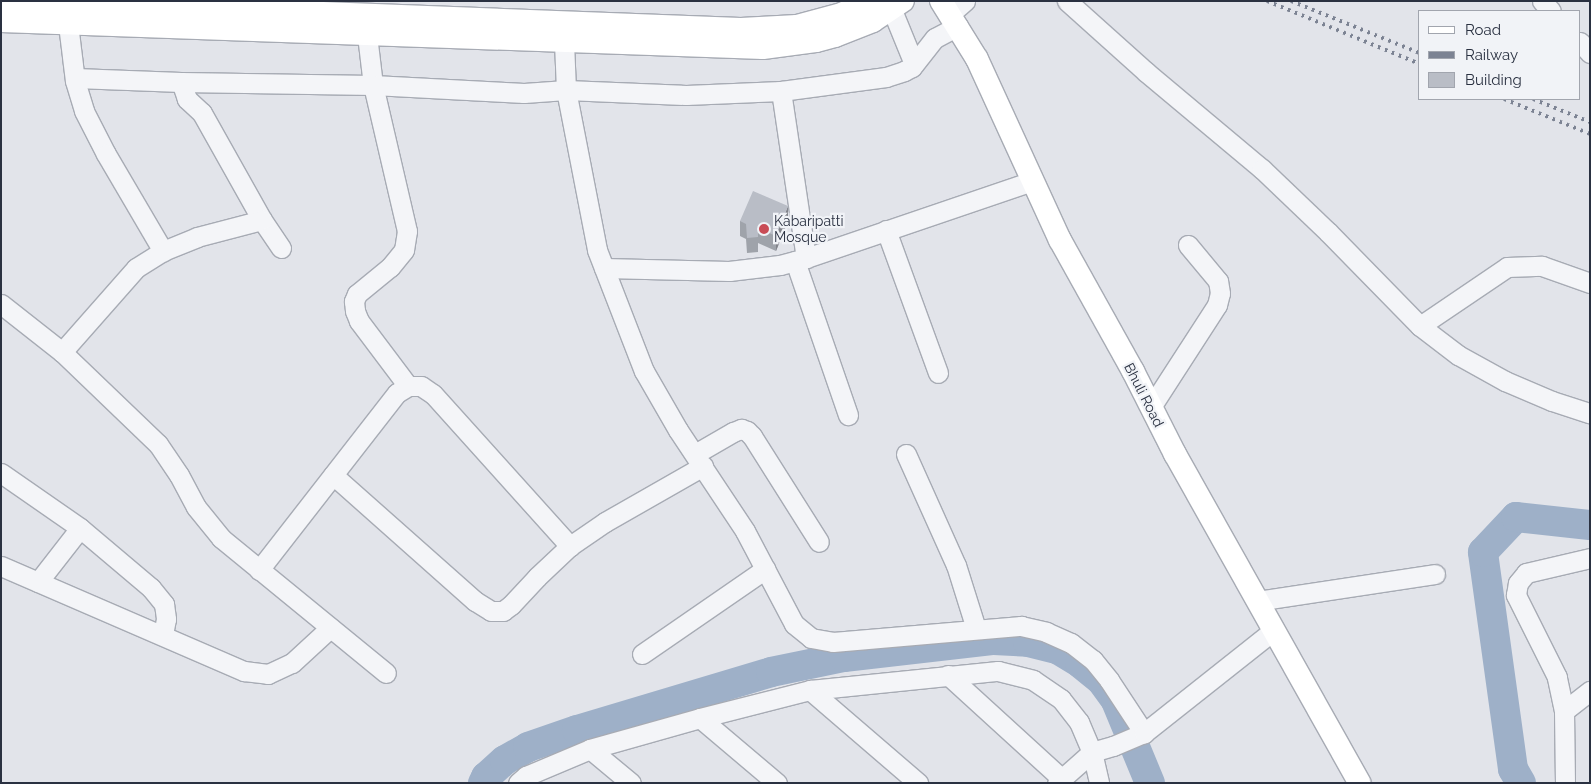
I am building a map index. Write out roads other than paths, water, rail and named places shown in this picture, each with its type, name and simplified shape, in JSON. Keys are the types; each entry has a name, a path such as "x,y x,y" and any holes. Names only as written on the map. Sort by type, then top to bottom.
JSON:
{"highway":[{"path":"333,1 745,16 791,13 835,1"},
{"path":"2,10 749,31 797,28 889,4"}],"main road":[{"path":"2,10 68,24 763,48 816,42 835,36 872,22 889,4"},
{"name":"Bhuli Road","path":"953,11 1060,240 1175,454 1360,783"}],"street":[{"path":"1067,1 1146,72 1262,169 1328,232 1420,326 1458,355 1505,382 1552,401 1590,413"},
{"path":"889,4 914,64"},
{"path":"75,78 181,82 373,85 524,93 566,90 686,95 781,90 886,77 904,72 914,64 953,11"},
{"path":"68,24 75,78 84,111 106,154 163,251"},
{"path":"367,35 373,85 407,231 404,250 390,267 357,294 354,301 354,311 408,386"},
{"path":"564,42 566,90 597,250 644,371 745,531 794,624 811,638 833,642 1021,626 1046,632 1071,643 1093,660 1109,680 1141,734"},
{"path":"1581,43 1590,53"},
{"path":"181,82 187,99 202,113 262,220 281,248"},
{"path":"781,90 801,259 848,415"},
{"path":"604,268 729,271 801,259 1032,181"},
{"path":"62,352 136,268 163,251 197,238 262,220"},
{"path":"886,230 938,373"},
{"path":"1151,407 1217,305 1220,293 1218,281 1188,245"},
{"path":"1420,326 1507,267 1542,266 1590,283"},
{"path":"1,304 62,352 158,444 179,475 196,507 222,538 386,673"},
{"path":"259,570 397,393 408,386 421,386 433,394 570,546"},
{"path":"333,475 475,601 491,610 503,611 570,546 699,460 733,432 741,429 747,431 752,436 819,542"},
{"path":"906,454 956,566 976,629"},
{"path":"1,474 80,528 151,588 164,604 166,619 163,635"},
{"path":"38,582 80,528"},
{"path":"1565,783 1564,710 1557,677 1516,595 1518,583 1526,573 1587,562"},
{"path":"1,566 244,670 268,674 292,663 330,628"},
{"path":"642,654 765,569"},
{"path":"1258,601 1435,574"},
{"path":"948,675 1059,781 1092,752 1113,746 1141,734 1274,630"},
{"path":"526,781 590,749 810,690 998,671 1033,680 1061,699 1079,722 1092,752 1099,783"},
{"path":"810,690 918,783"},
{"path":"1564,710 1590,691"},
{"path":"700,718 777,783"},
{"path":"590,749 631,783"}],"waterway":[{"path":"1521,783 1513,769 1483,552 1516,517 1590,525"},
{"path":"483,783 486,777 505,760 528,747 577,730 771,672 844,657 994,640 1028,642 1057,649 1080,663 1101,680 1116,701 1150,783"}],"railway":[{"path":"1267,1 1418,63"},
{"path":"1291,1 1418,52"},
{"path":"1506,100 1590,134"},
{"path":"1535,100 1590,122"}],"place":[{"name":"Kabaripatti Mosque","path":"764,229"}]}
